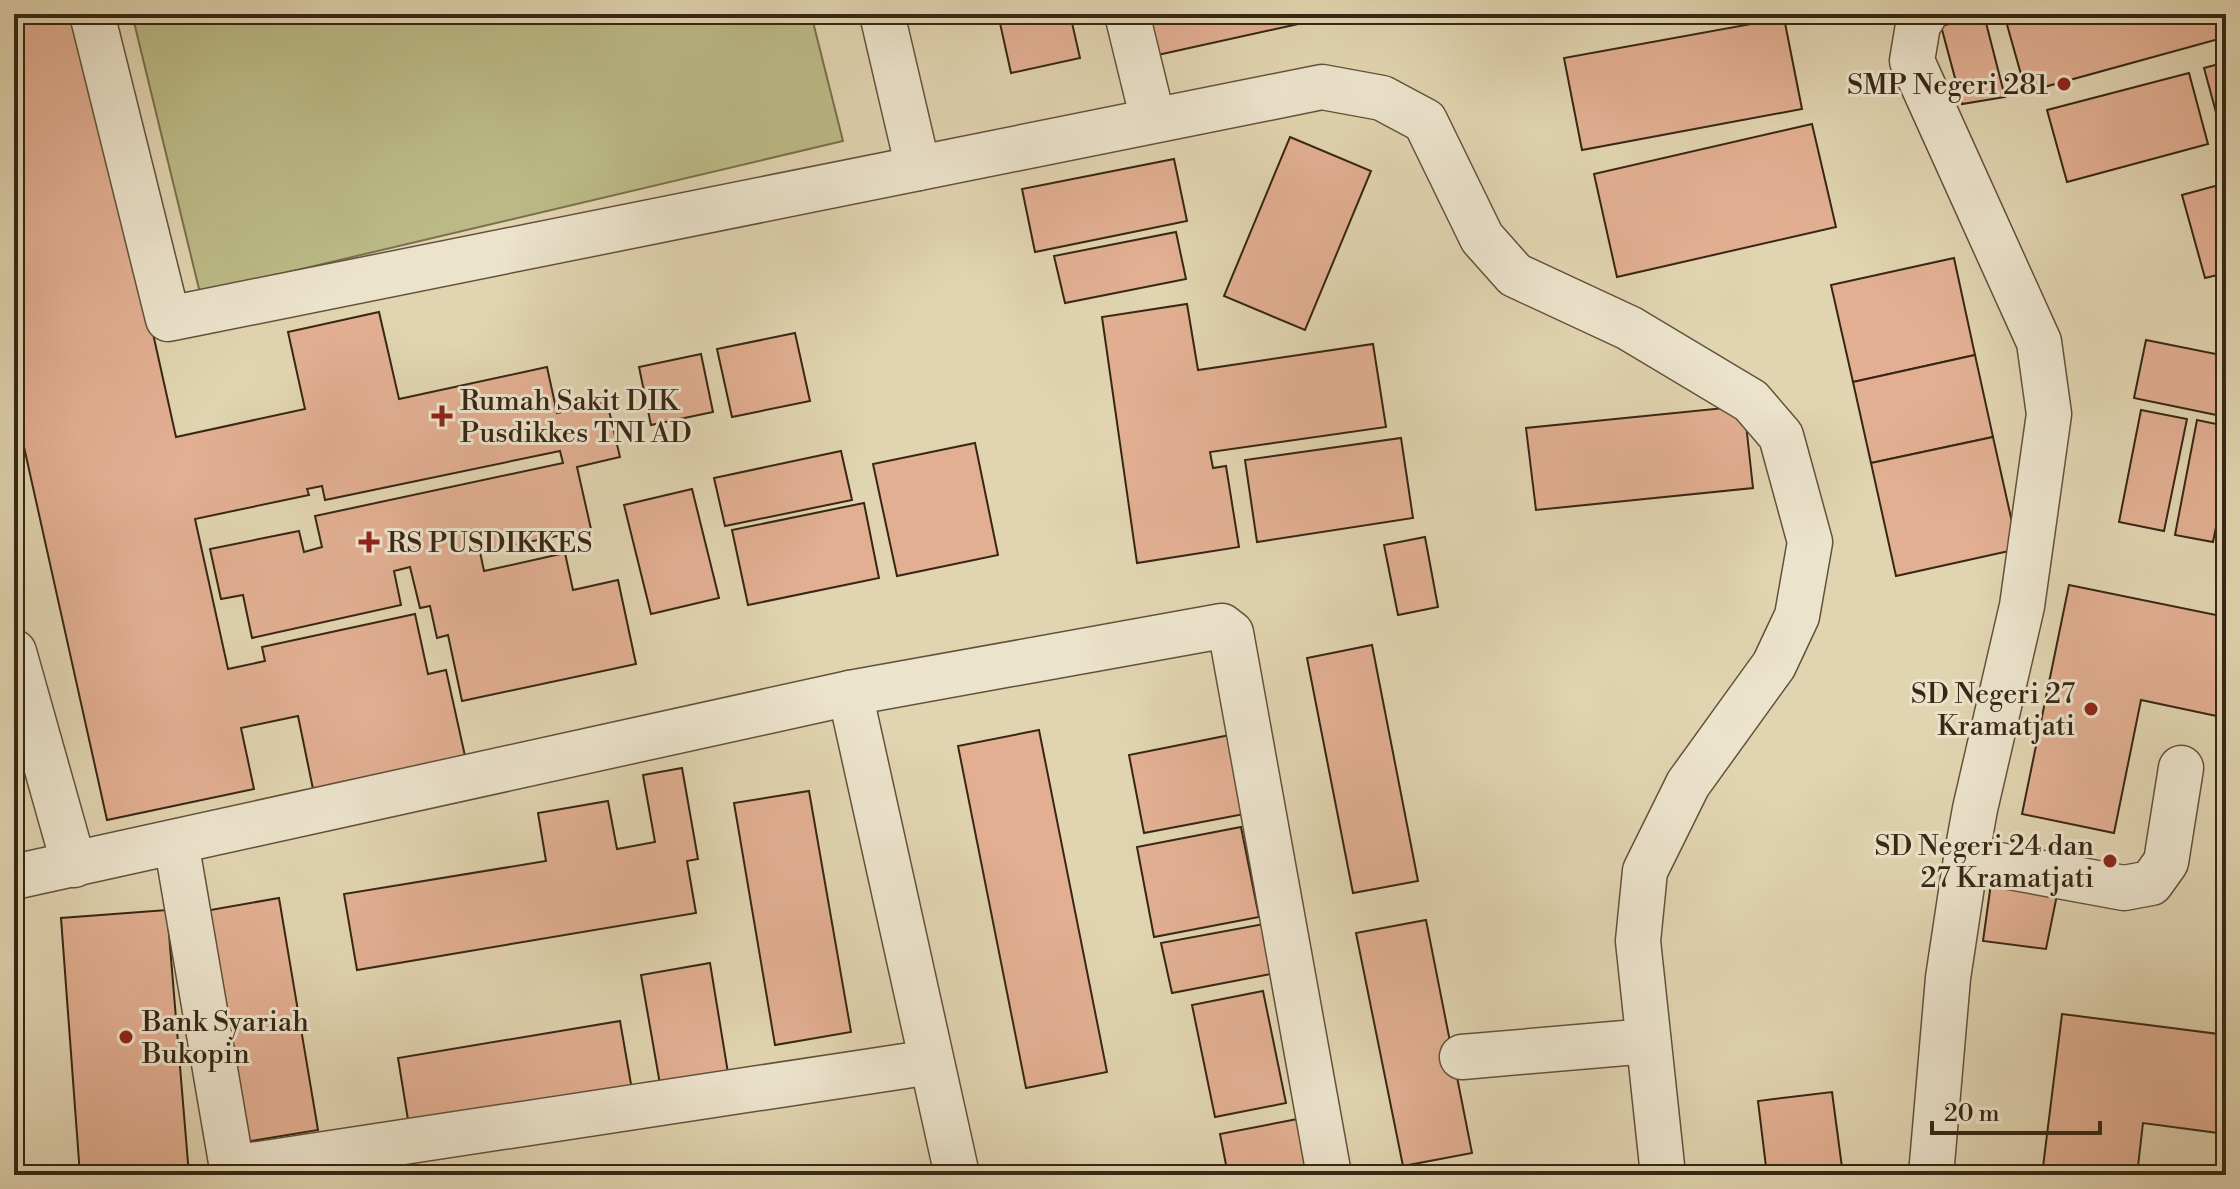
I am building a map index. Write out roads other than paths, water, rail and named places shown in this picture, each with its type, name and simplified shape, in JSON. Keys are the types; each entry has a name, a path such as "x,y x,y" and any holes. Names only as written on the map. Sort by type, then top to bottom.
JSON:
{"street":[{"path":"92,14 168,319 1322,87 1382,98 1425,121 1482,238 1515,275 1629,328 1751,401 1781,436 1810,542 1797,616 1774,665 1688,784 1645,871 1638,941 1663,1175"},
{"path":"882,14 918,168"},
{"path":"1127,14 1153,120"},
{"path":"1925,14 1918,25 1912,61 2039,342 2049,414 2022,606 1966,859 1948,978 1931,1175"},
{"path":"14,877 850,693 1218,625 1231,633 1329,1175"},
{"path":"14,652 74,865"},
{"path":"850,693 957,1175"},
{"path":"1966,859 2124,888 2151,883 2166,862 2181,768"},
{"path":"176,842 232,1168 931,1062"},
{"path":"1462,1057 1648,1041"}],"place":[{"name":"SMP Negeri 281","path":"2064,84"},
{"name":"Rumah Sakit DIK Pusdikkes TNI AD","path":"442,416"},
{"name":"RS PUSDIKKES","path":"369,542"},
{"name":"SD Negeri 27 Kramatjati","path":"2091,709"},
{"name":"SD Negeri 24 dan 27 Kramatjati","path":"2110,861"},
{"name":"Bank Syariah Bukopin","path":"126,1037"}]}
